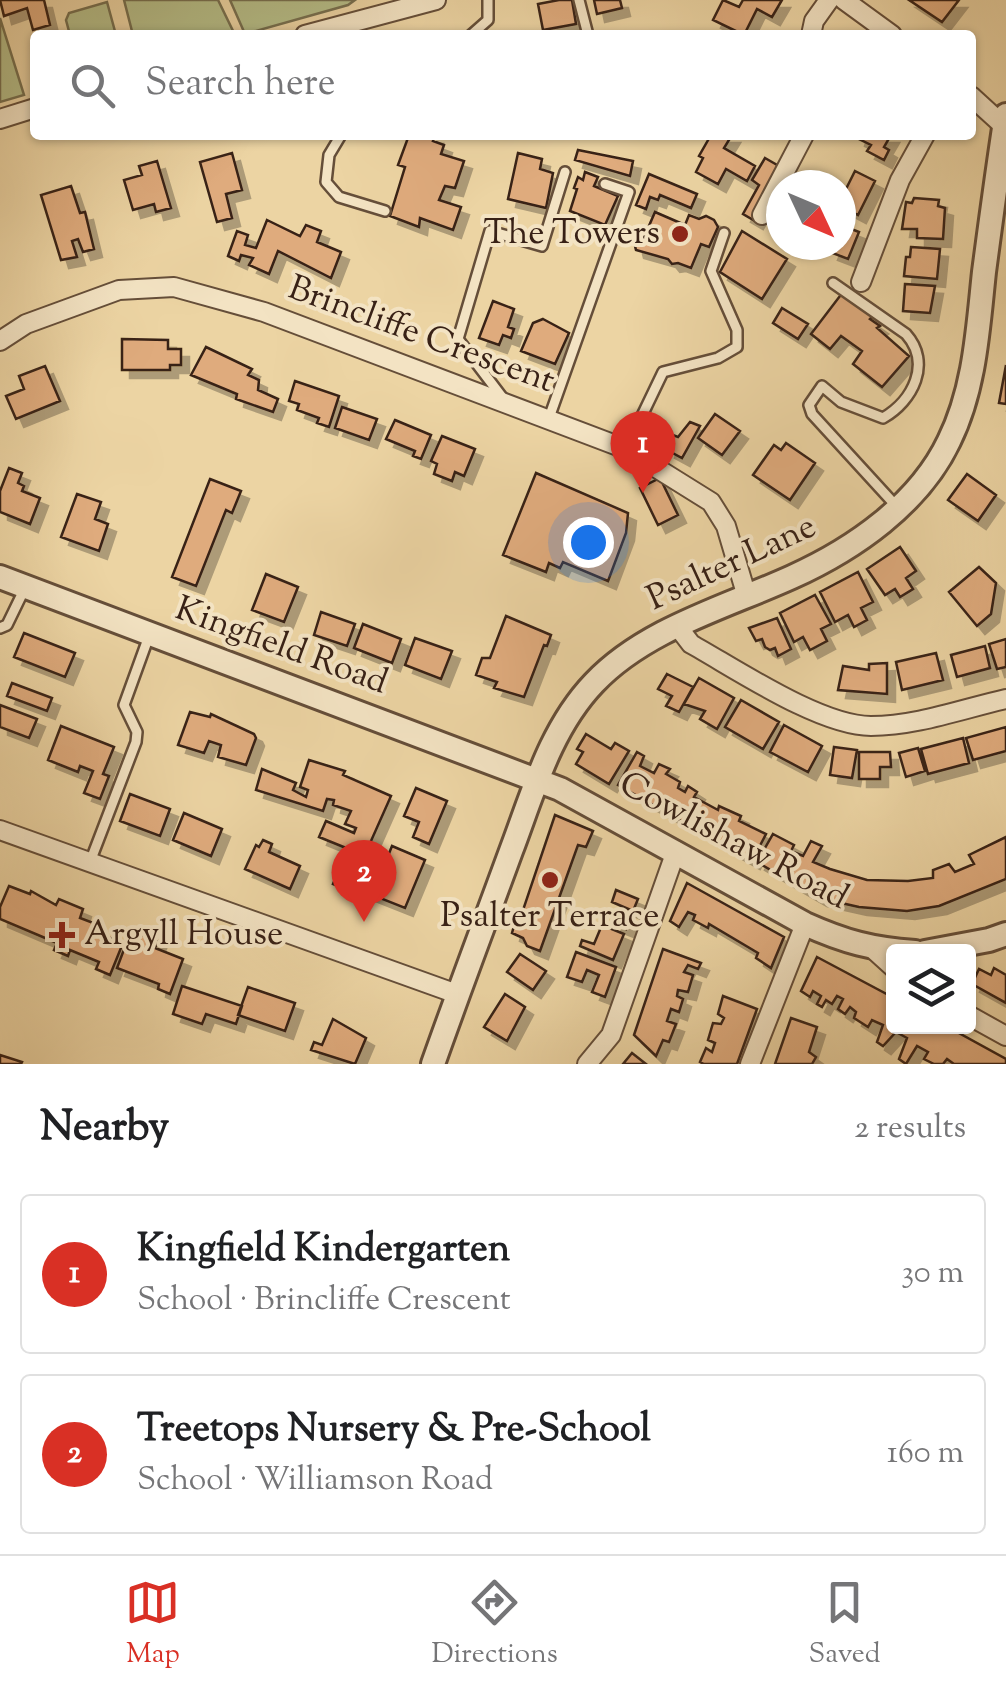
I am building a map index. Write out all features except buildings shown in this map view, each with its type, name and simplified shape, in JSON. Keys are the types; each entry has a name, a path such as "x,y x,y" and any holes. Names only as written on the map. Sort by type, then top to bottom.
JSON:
{"street":[{"path":"318,30 376,8 436,0"},
{"path":"812,30 829,0"},
{"path":"844,0 885,30"},
{"path":"976,100 1005,120"},
{"path":"0,119 30,110"},
{"name":"Psalter Lane","path":"433,1064 538,780 560,730 594,682 643,644 819,564 861,539 898,508 949,443 964,404 974,355 1005,120"},
{"path":"762,214 801,140"},
{"path":"861,282 900,180 922,140"},
{"name":"Brincliffe Crescent","path":"0,341 26,324 118,290 174,287 264,312 626,449 712,502 726,526 747,597"},
{"name":"Kingfield Road","path":"0,578 538,780"},
{"path":"678,627 691,644 838,721 867,726 896,724 1006,699"},
{"name":"Cowlishaw Road","path":"538,780 676,851 805,924 872,949 886,961"},
{"path":"0,830 457,994"},
{"path":"587,1064 610,1036 676,851"},
{"path":"750,1064 805,924"},
{"path":"968,944 1006,934"},
{"path":"872,949 886,950"},
{"path":"976,1019 1006,1036"}],"lane":[{"path":"477,30 488,20 488,0"},
{"path":"578,0 587,30"},
{"path":"339,140 329,156 326,182 339,196 385,211"},
{"path":"506,402 458,339 490,231 542,246 565,172"},
{"path":"549,418 629,192 605,184"},
{"path":"626,449 663,372 718,358 736,347 737,330 710,271 724,234"},
{"path":"833,283 916,344 918,376 896,411 883,418 842,402 822,386 810,406 812,414 898,508"},
{"path":"0,628 7,624 25,588"},
{"path":"90,862 136,742 137,732 124,705 149,636"}],"green space":[{"path":"124,0 218,0 233,30 132,30"},
{"path":"230,0 355,0 259,30 243,30"},
{"path":"107,2 115,30 69,30 69,13"},
{"path":"0,18 24,95 0,102"}],"place":[{"name":"The Towers","path":"680,234"},
{"name":"Kingfield Kindergarten","path":"643,493"},
{"name":"Psalter Terrace","path":"550,880"},
{"name":"Treetops Nursery & Pre-School","path":"364,922"},
{"name":"Argyll House","path":"62,935"}]}
